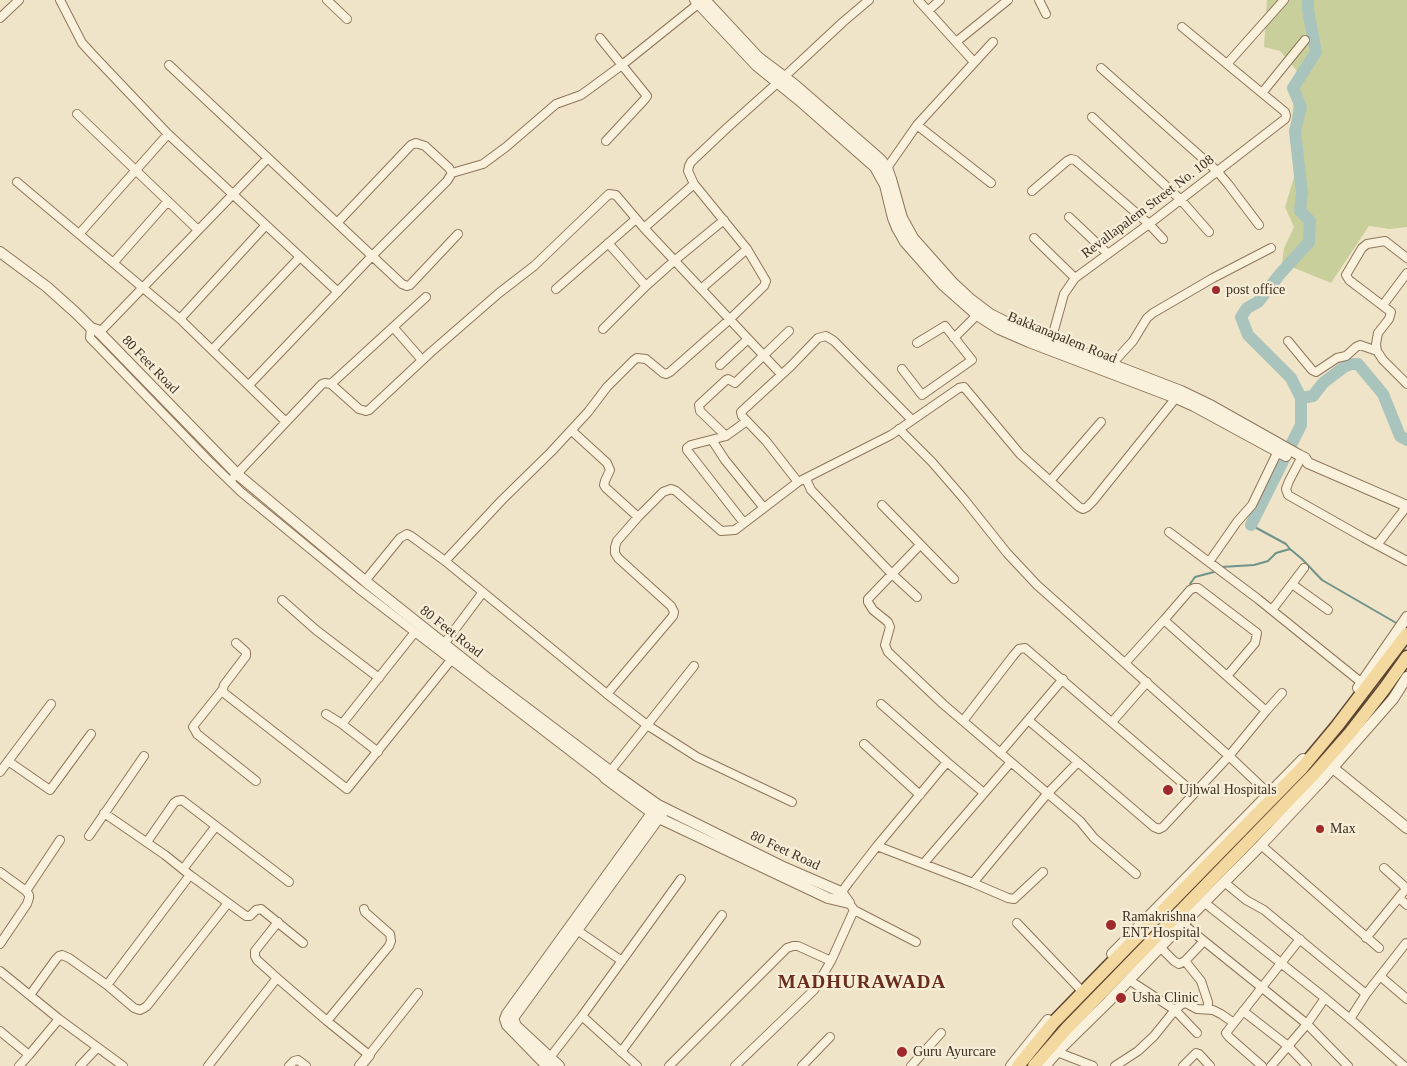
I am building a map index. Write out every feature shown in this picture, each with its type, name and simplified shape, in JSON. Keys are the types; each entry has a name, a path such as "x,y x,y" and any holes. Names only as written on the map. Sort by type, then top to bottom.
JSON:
{"main road":[{"path":"1018,1066 1054,1022 1302,768 1351,708 1407,634"},
{"path":"1034,1066 1086,1007 1314,774 1353,729 1407,657"}],"street":[{"path":"0,18 19,0"},
{"path":"60,0 82,43 168,134 338,292"},
{"path":"327,0 347,20"},
{"path":"445,561 502,500 572,430 607,387 634,360 637,358 646,359 660,372 666,374 670,372 764,286 766,281 747,249 694,184 688,170 691,162 728,127 869,0"},
{"path":"918,0 974,62"},
{"path":"928,11 940,0"},
{"path":"956,42 1008,0"},
{"path":"1038,0 1046,14"},
{"path":"1227,64 1284,0"},
{"path":"249,385 372,256 447,181 452,173 483,164 556,104 581,95 622,65 699,1"},
{"name":"Bakkanapalem Road","path":"699,1 756,66 781,80 875,167 885,185 893,218 905,242 944,285 977,315 999,329 1029,342 1179,395"},
{"path":"1182,26 1262,93 1305,40"},
{"path":"600,38 647,96 606,141"},
{"path":"887,168 917,126 993,42"},
{"path":"169,65 402,284 407,286 458,234"},
{"path":"1101,68 1217,171 1259,226"},
{"path":"781,80 872,152 887,168 906,228 936,264 969,298 990,314 1020,329 1112,364 1179,395 1300,460 1407,506 1376,545"},
{"name":"Revallapalem Street No. 108","path":"1051,341 1064,294 1075,278 1181,200 1283,121 1286,116 1285,112 1262,93"},
{"path":"77,114 198,230"},
{"path":"1092,117 1181,200 1209,232"},
{"path":"917,126 990,183"},
{"path":"80,233 168,134"},
{"path":"337,223 416,142 424,146 449,168 452,173"},
{"path":"95,330 143,287 268,158"},
{"path":"1032,191 1067,161 1075,160 1149,224 1163,239"},
{"path":"17,182 180,318 286,422"},
{"path":"644,228 694,184"},
{"path":"694,666 607,775 451,660 359,589 234,478 322,384 331,384 359,409 369,410 499,292 534,266 606,196 612,194 616,195 644,228 781,374"},
{"path":"114,262 168,201"},
{"path":"1069,217 1111,252"},
{"path":"556,289 636,219"},
{"path":"602,329 674,260 724,220"},
{"path":"180,318 266,225"},
{"path":"1034,238 1075,278"},
{"path":"1407,258 1384,242 1367,244 1362,248 1347,272 1347,278 1391,312 1376,339 1377,351 1383,360 1407,384"},
{"path":"608,243 646,286"},
{"path":"1112,364 1136,337 1147,318 1165,305 1271,248"},
{"path":"701,289 747,249"},
{"name":"80 Feet Road","path":"0,252 46,287 95,330 234,478 607,775 659,812 781,866 839,896"},
{"path":"212,350 300,257"},
{"path":"1383,305 1407,273"},
{"path":"331,384 426,297"},
{"path":"954,338 977,315"},
{"path":"902,369 922,394 972,360 945,326 917,344"},
{"path":"393,327 422,360"},
{"path":"726,436 700,410 699,405 726,380 736,382 788,331"},
{"path":"798,482 766,441 742,416 741,412 818,338 826,336 834,341 912,420"},
{"path":"720,365 748,339"},
{"path":"1288,341 1312,370 1316,372 1337,358 1346,356 1356,347 1360,346 1377,351"},
{"path":"607,694 673,616 674,612 671,606 618,558 615,553 617,541 663,492 671,489 676,491 721,531 735,530 798,482 891,435 959,388 964,387 1020,454 1083,509 1093,501 1179,395"},
{"path":"744,523 687,448 691,445 726,436 747,421"},
{"path":"1050,481 1101,422"},
{"path":"899,429 932,462 1007,553 1037,585 1147,682 1268,793"},
{"path":"572,430 607,463 610,470 604,485 606,488 638,517"},
{"path":"712,440 725,460 764,508"},
{"path":"1209,562 1252,504 1282,451"},
{"path":"1300,460 1286,489 1288,495 1376,545 1407,560"},
{"path":"806,479 811,490 892,574 917,597"},
{"path":"882,505 954,579"},
{"path":"1169,532 1272,610 1362,683"},
{"path":"365,581 404,535 411,536 445,561 607,694 648,725 697,757 792,802"},
{"path":"920,544 868,599 873,610 888,622 890,627 885,645 888,652 943,704 1080,821 1099,843 1136,874"},
{"path":"1272,610 1304,568"},
{"path":"1292,584 1328,610"},
{"path":"1125,663 1190,590 1198,588 1257,633 1254,644 1227,676"},
{"path":"444,644 483,592"},
{"path":"282,600 316,630 379,678"},
{"path":"1011,1066 1038,1031 1078,988 1311,750 1362,683 1407,617"},
{"path":"1164,620 1266,711"},
{"path":"342,724 415,632"},
{"path":"236,643 246,652 246,656 193,727 198,734 256,781"},
{"path":"963,721 1019,649 1025,648 1194,793"},
{"path":"223,688 224,693 228,697 347,789 451,660"},
{"path":"1045,1066 1261,845 1333,768 1393,699 1407,677"},
{"path":"1000,753 1062,679"},
{"path":"1112,722 1147,682"},
{"path":"1028,720 1154,827 1159,828 1163,827 1229,756 1282,693"},
{"path":"0,772 51,704"},
{"path":"881,704 984,793"},
{"path":"326,714 378,752"},
{"path":"8,761 50,790 91,734"},
{"path":"864,744 920,795"},
{"path":"89,836 144,756"},
{"path":"916,942 852,906 839,896 877,846 947,762"},
{"path":"924,864 1011,762"},
{"path":"973,882 1047,794 1078,762"},
{"path":"1333,768 1407,828"},
{"path":"147,842 174,803 179,800 184,801 289,882"},
{"path":"559,1066 547,1063 511,1029 505,1019 506,1014 574,928 659,812"},
{"path":"104,813 147,842 248,917 256,910 261,909 302,942"},
{"path":"183,869 216,826"},
{"path":"26,890 60,840"},
{"path":"1261,845 1379,948"},
{"path":"877,846 1014,899 1042,872"},
{"path":"1366,938 1406,888 1384,868"},
{"path":"0,872 26,890 29,895 27,904 0,944"},
{"path":"106,985 190,875"},
{"path":"547,1063 681,879"},
{"path":"1224,882 1246,900 1264,910 1366,994"},
{"path":"1399,898 1407,905"},
{"path":"30,995 56,959 62,955 106,985 134,1008 140,1010 147,1006 228,903"},
{"path":"1204,903 1350,1019 1404,1066"},
{"path":"735,1066 814,990 831,961 852,906"},
{"path":"327,1021 389,946 391,941 390,934 364,909"},
{"path":"621,1052 722,916"},
{"path":"278,922 255,951 257,960 368,1055"},
{"path":"1017,922 1078,988"},
{"path":"1183,924 1307,1024 1348,1066"},
{"path":"574,928 622,961"},
{"path":"1262,1066 1226,1033 1232,1022 1300,940"},
{"path":"1160,947 1179,964 1185,961 1204,941"},
{"path":"1350,1019 1366,994 1407,942"},
{"path":"669,1066 787,948 798,946 831,961"},
{"path":"1185,961 1201,981 1208,1009"},
{"path":"0,971 59,1019 123,1066"},
{"path":"1380,976 1407,999"},
{"path":"208,1066 277,978"},
{"path":"1129,980 1174,1010 1198,1033"},
{"path":"360,1066 418,993"},
{"path":"1271,1066 1307,1024 1324,998"},
{"path":"1115,1066 1138,1051 1154,1036 1174,1010 1184,1003 1198,1009 1218,1012 1232,1022"},
{"path":"1243,1011 1288,1046 1307,1066"},
{"path":"582,1016 637,1066"},
{"path":"19,1066 59,1019"},
{"path":"0,1031 29,1055"},
{"path":"912,1066 941,1034"},
{"path":"802,1066 830,1037"},
{"path":"80,1066 97,1048"},
{"path":"1057,1052 1093,1066"},
{"path":"1183,1066 1196,1053 1210,1066"},
{"path":"289,1066 298,1060 306,1066"}],"green space":[{"path":"1267,0 1407,0 1407,227 1390,229 1369,226 1331,283 1282,263 1284,248 1294,227 1285,207 1296,171 1292,153 1292,117 1297,71 1280,51 1264,47"}],"waterway":[{"path":"1251,525 1301,425 1301,398 1291,378 1248,335 1241,317 1247,308 1258,302 1309,242 1310,221 1300,211 1302,193 1295,131 1301,107 1293,88 1316,52 1308,10 1308,0"},
{"path":"1301,398 1313,396 1323,383 1344,367 1358,364 1383,394 1400,436 1407,440"},
{"path":"1221,567 1254,565 1268,561 1276,553 1290,549 1286,544 1251,525"},
{"path":"1290,549 1322,580 1398,624"},
{"path":"1190,584 1195,577 1214,572"}],"place":[{"name":"post office","path":"1216,290"},
{"name":"Ujhwal Hospitals","path":"1168,790"},
{"name":"Max","path":"1320,829"},
{"name":"Ramakrishna ENT Hospital","path":"1111,925"},
{"name":"Usha Clinic","path":"1121,998"},
{"name":"Guru Ayurcare","path":"902,1052"}],"district":[{"name":"MADHURAWADA","path":"862,983"}]}
